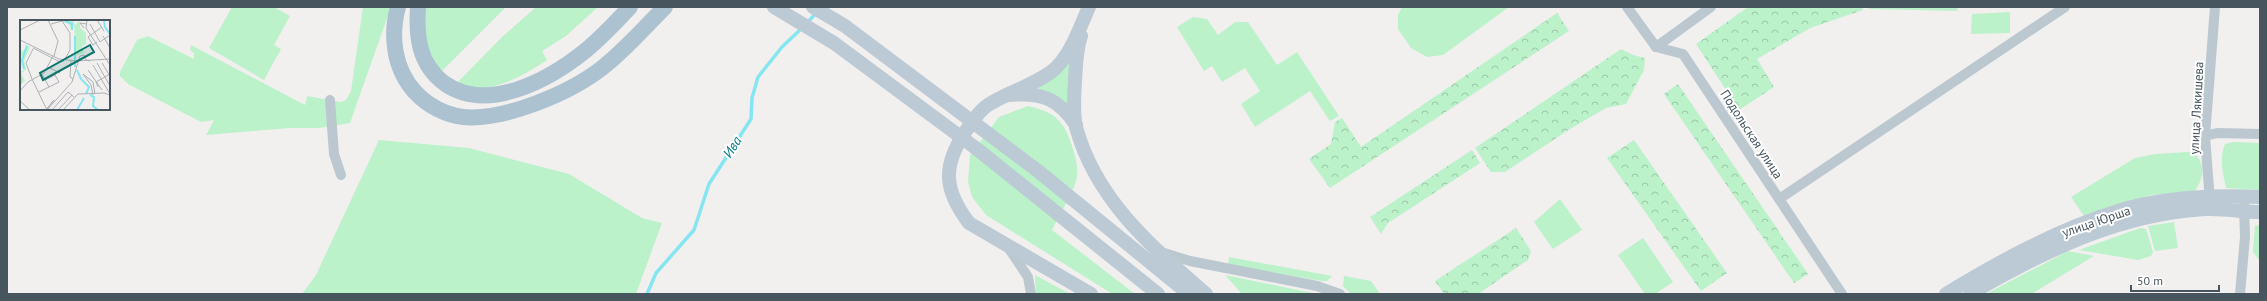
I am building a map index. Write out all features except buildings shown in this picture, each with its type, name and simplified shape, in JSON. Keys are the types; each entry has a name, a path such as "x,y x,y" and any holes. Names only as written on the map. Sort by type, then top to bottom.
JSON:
{"main road":[{"path":"398,7 393,28 398,64 405,79 425,102 444,112 463,116 490,115 540,102 557,94 601,68 665,7"},
{"path":"418,7 417,22 421,52 432,73 461,93 479,97 509,91 532,84 550,74 584,52 630,7"},
{"path":"774,7 834,43 976,149 1158,294"},
{"path":"813,7 845,26 1038,171 1189,294"},
{"path":"1089,7 1065,57 1052,72 987,106 974,118 955,147 948,170 950,194 956,206 969,223 1091,294"},
{"path":"1076,125 1075,69 1080,39 1089,7"},
{"path":"1006,96 1031,94 1046,97 1059,104 1076,125 1094,174 1120,212 1156,251 1206,294"},
{"name":"улица Юрша","path":"1970,294 2012,270 2088,234 2152,215 2244,197 2260,197"},
{"name":"улица Юрша","path":"1946,294 1982,272 2016,254 2119,211 2146,205 2210,203 2245,212 2260,212"}],"street":[{"path":"1627,7 1656,48 1711,7"},
{"path":"1779,199 2065,7"},
{"name":"улица Лякишева","path":"2210,203 2205,136 2215,7"},
{"name":"Подольская улица","path":"1656,48 1684,54 1842,294"},
{"path":"330,100 334,154 341,175"},
{"path":"2205,136 2217,133 2260,134"},
{"path":"2240,294 2245,212 2244,197"},
{"path":"1008,247 1028,277 1030,294"},
{"path":"1156,251 1190,261 1317,286 1340,294"}],"green space":[{"path":"232,7 274,7 290,16 274,45 281,49 264,80 209,48"},
{"path":"363,7 391,7 350,123 319,128 289,128 206,135 214,120 201,122 128,84 120,76 120,72 137,40 148,36 194,59 194,53 190,50 191,45 305,105 307,96 341,102 346,100 351,91"},
{"path":"425,7 506,7 440,73 422,35"},
{"path":"536,7 598,7 566,36 542,51 547,60 516,78 492,87 480,88 468,87 458,82 501,38"},
{"path":"1402,7 1509,7 1443,55 1427,57 1411,48 1398,29 1398,15"},
{"path":"1748,7 1862,7 1863,10 1810,28 1757,59 1774,87 1739,110 1696,44"},
{"path":"1868,7 1958,7 1957,11 1869,9"},
{"path":"2010,12 2010,33 1971,34 1972,14"},
{"path":"1557,13 1569,31 1330,188 1309,159 1331,144 1335,122 1342,118 1361,147"},
{"path":"1193,17 1207,19 1218,35 1235,22 1248,22 1277,65 1297,52 1339,116 1330,121 1310,91 1255,127 1241,104 1260,91 1245,68 1222,82 1212,66 1204,71 1177,27"},
{"path":"1621,49 1633,55 1645,58 1644,70 1626,104 1606,108 1570,129 1505,172 1491,172 1475,148"},
{"path":"1069,59 1071,108 1050,93 1036,88"},
{"path":"1678,84 1808,274 1794,283 1664,94"},
{"path":"1028,106 1046,111 1063,125 1070,140 1076,160 1076,182 1052,230 1135,294 1112,294 986,215 972,197 968,182 970,155 999,117"},
{"path":"379,140 469,148 569,174 642,218 662,223 636,294 302,294 316,275"},
{"path":"1634,140 1727,273 1701,291 1607,158"},
{"path":"2234,142 2260,143 2260,190 2226,188 2222,166 2222,154 2225,144"},
{"path":"1472,150 1480,163 1388,223 1381,234 1370,217"},
{"path":"2189,152 2197,156 2202,165 2202,178 2195,191 2152,195 2121,203 2084,216 2071,197 2135,158 2155,154"},
{"path":"1560,199 1582,230 1553,249 1534,222"},
{"path":"2174,222 2178,248 2155,251 2148,226"},
{"path":"2255,225 2260,226 2260,261 2253,252"},
{"path":"1516,228 1531,251 1528,260 1478,294 1444,294 1435,281"},
{"path":"2140,228 2146,229 2153,252 2151,256 2138,260 2079,250"},
{"path":"1643,238 1673,282 1655,294 1645,294 1618,255"},
{"path":"2068,251 2094,256 2031,294 1986,294"},
{"path":"1229,257 1332,276 1327,281 1322,281 1228,265"},
{"path":"1035,275 1070,294 1036,294"},
{"path":"1225,275 1317,294 1242,294"},
{"path":"1344,276 1371,281 1380,294 1351,294 1343,286"}],"waterway":[{"name":"Ива","path":"806,24 817,12"},
{"name":"Ива","path":"647,294 656,273 694,230 709,184 751,119 752,98 758,77 782,47 802,28"}]}
